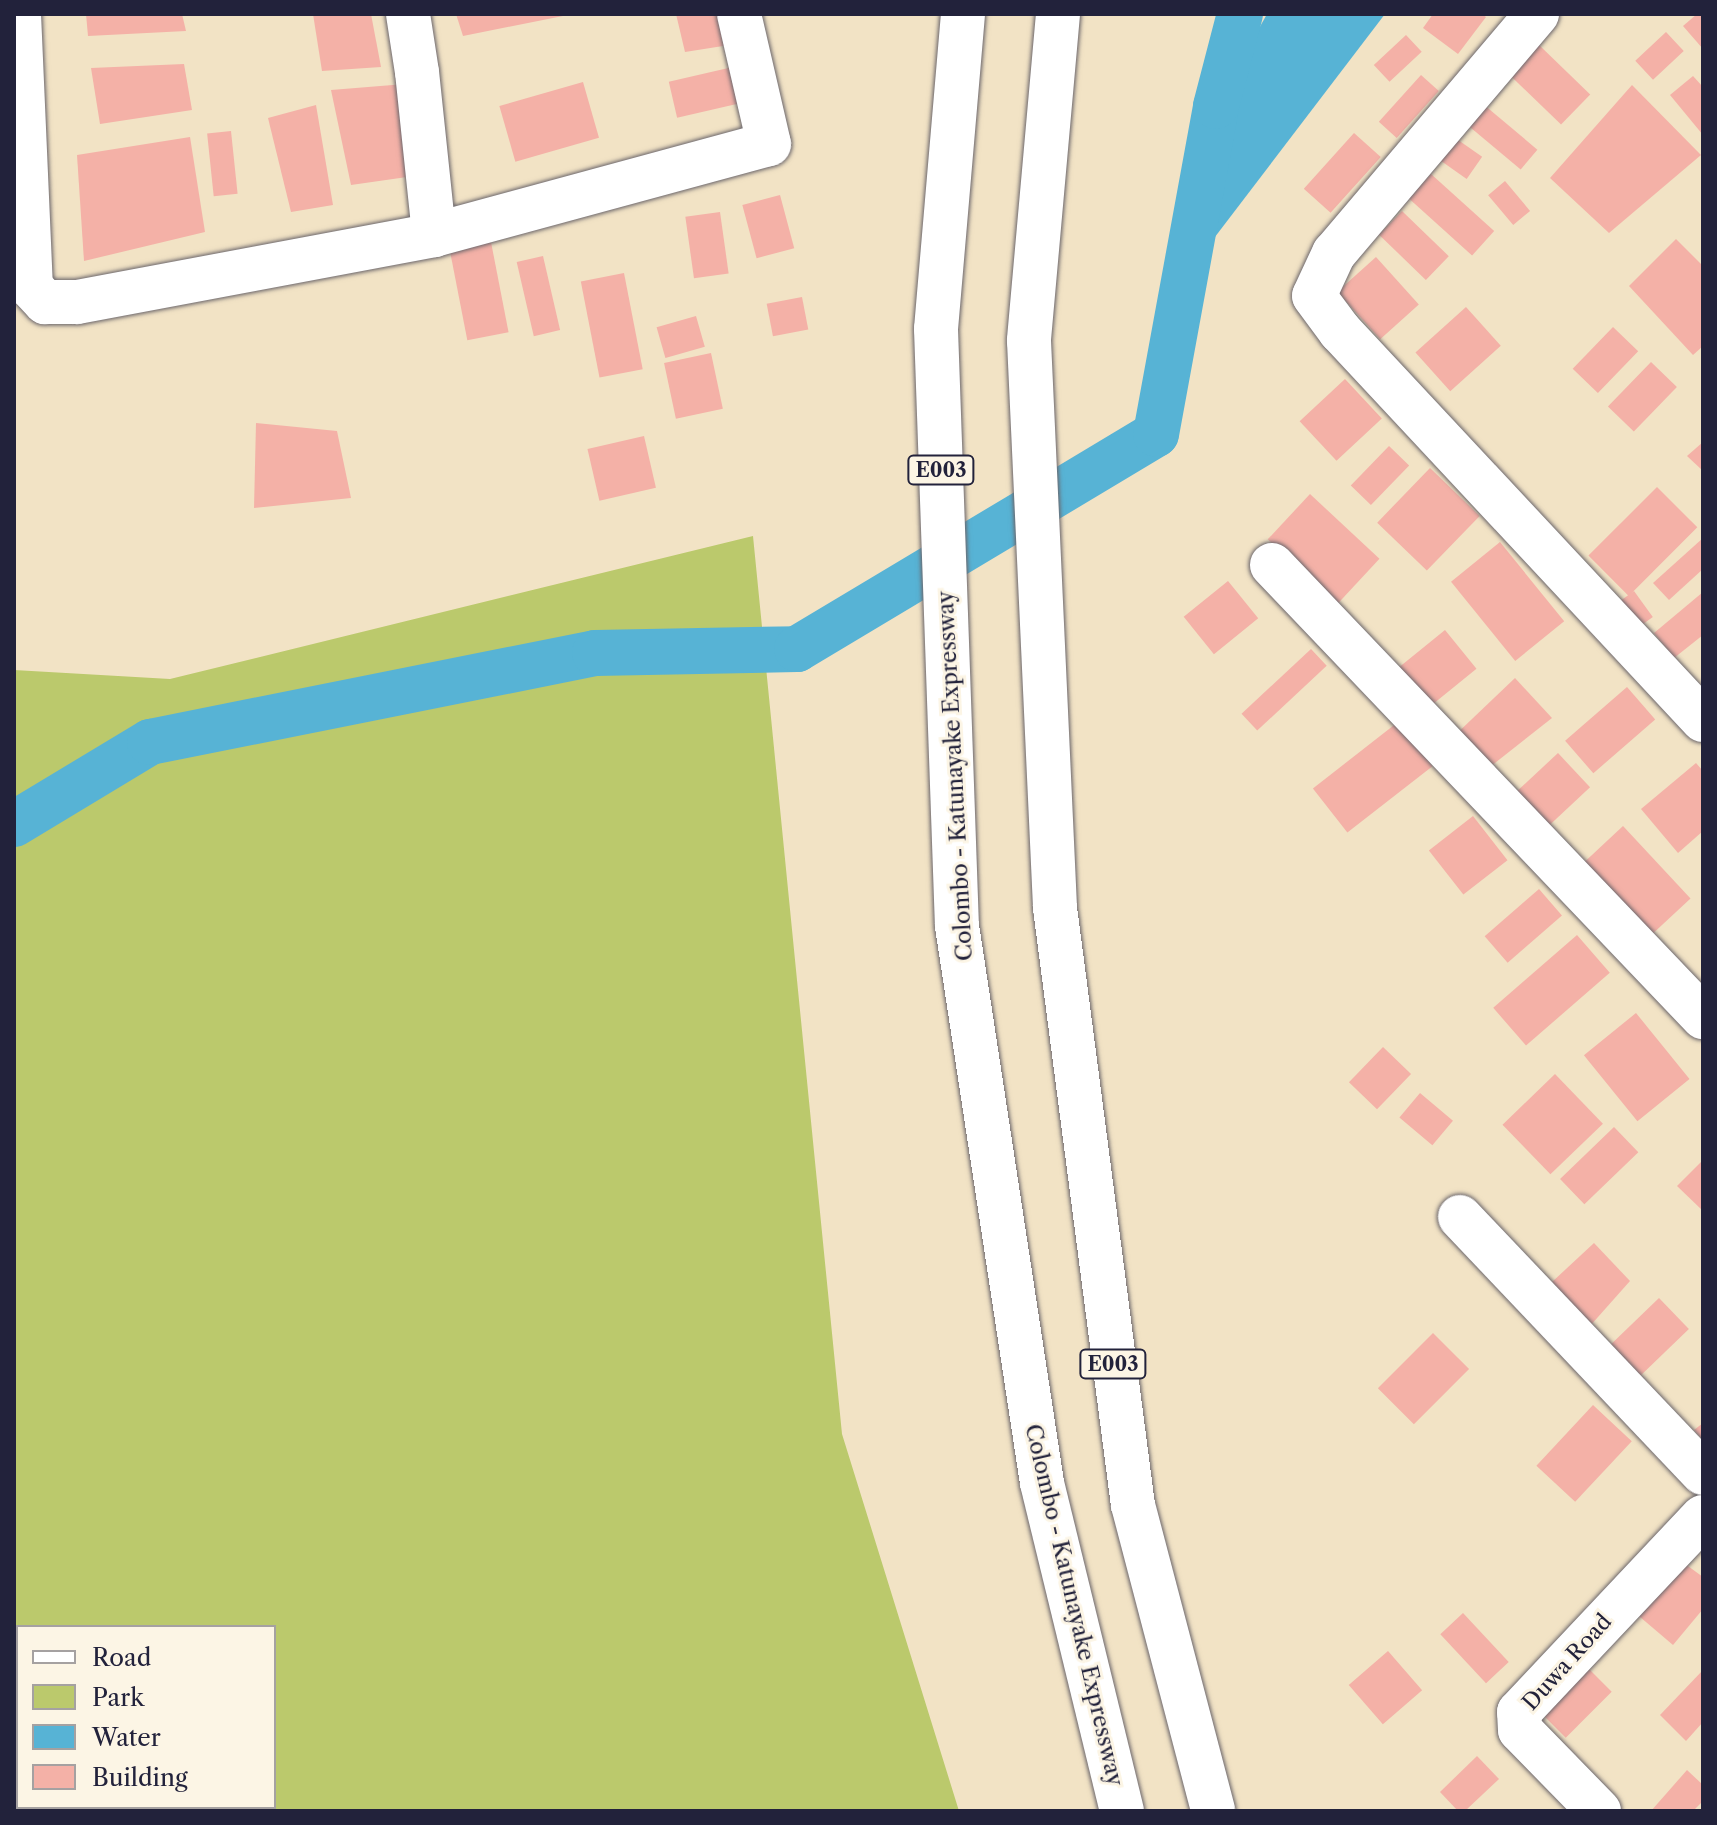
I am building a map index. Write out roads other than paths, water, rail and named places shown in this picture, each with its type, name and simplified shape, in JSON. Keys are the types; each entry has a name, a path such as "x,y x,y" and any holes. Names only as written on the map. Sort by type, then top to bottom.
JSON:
{"main road":[{"path":"19,14 31,287 45,302 77,302 434,235 769,144 739,14"},
{"path":"408,14 434,235"},
{"name":"Colombo - Katunayake Expressway","path":"963,14 936,329 957,926 1042,1483 1122,1811"},
{"name":"E003","path":"1058,14 1029,341 1055,908 1133,1505 1213,1811"},
{"path":"1537,14 1334,253 1314,296 1340,331 1703,720"},
{"path":"1272,565 1703,1017"},
{"path":"1460,1217 1703,1473"},
{"name":"Duwa Road","path":"1599,1811 1520,1730 1519,1712 1701,1523"}],"water":[{"path":"1267,14 1385,14 1205,250 1216,106"}],"waterway":[{"path":"14,824 150,742 595,653 797,649 1156,434 1216,106 1240,14"}]}
